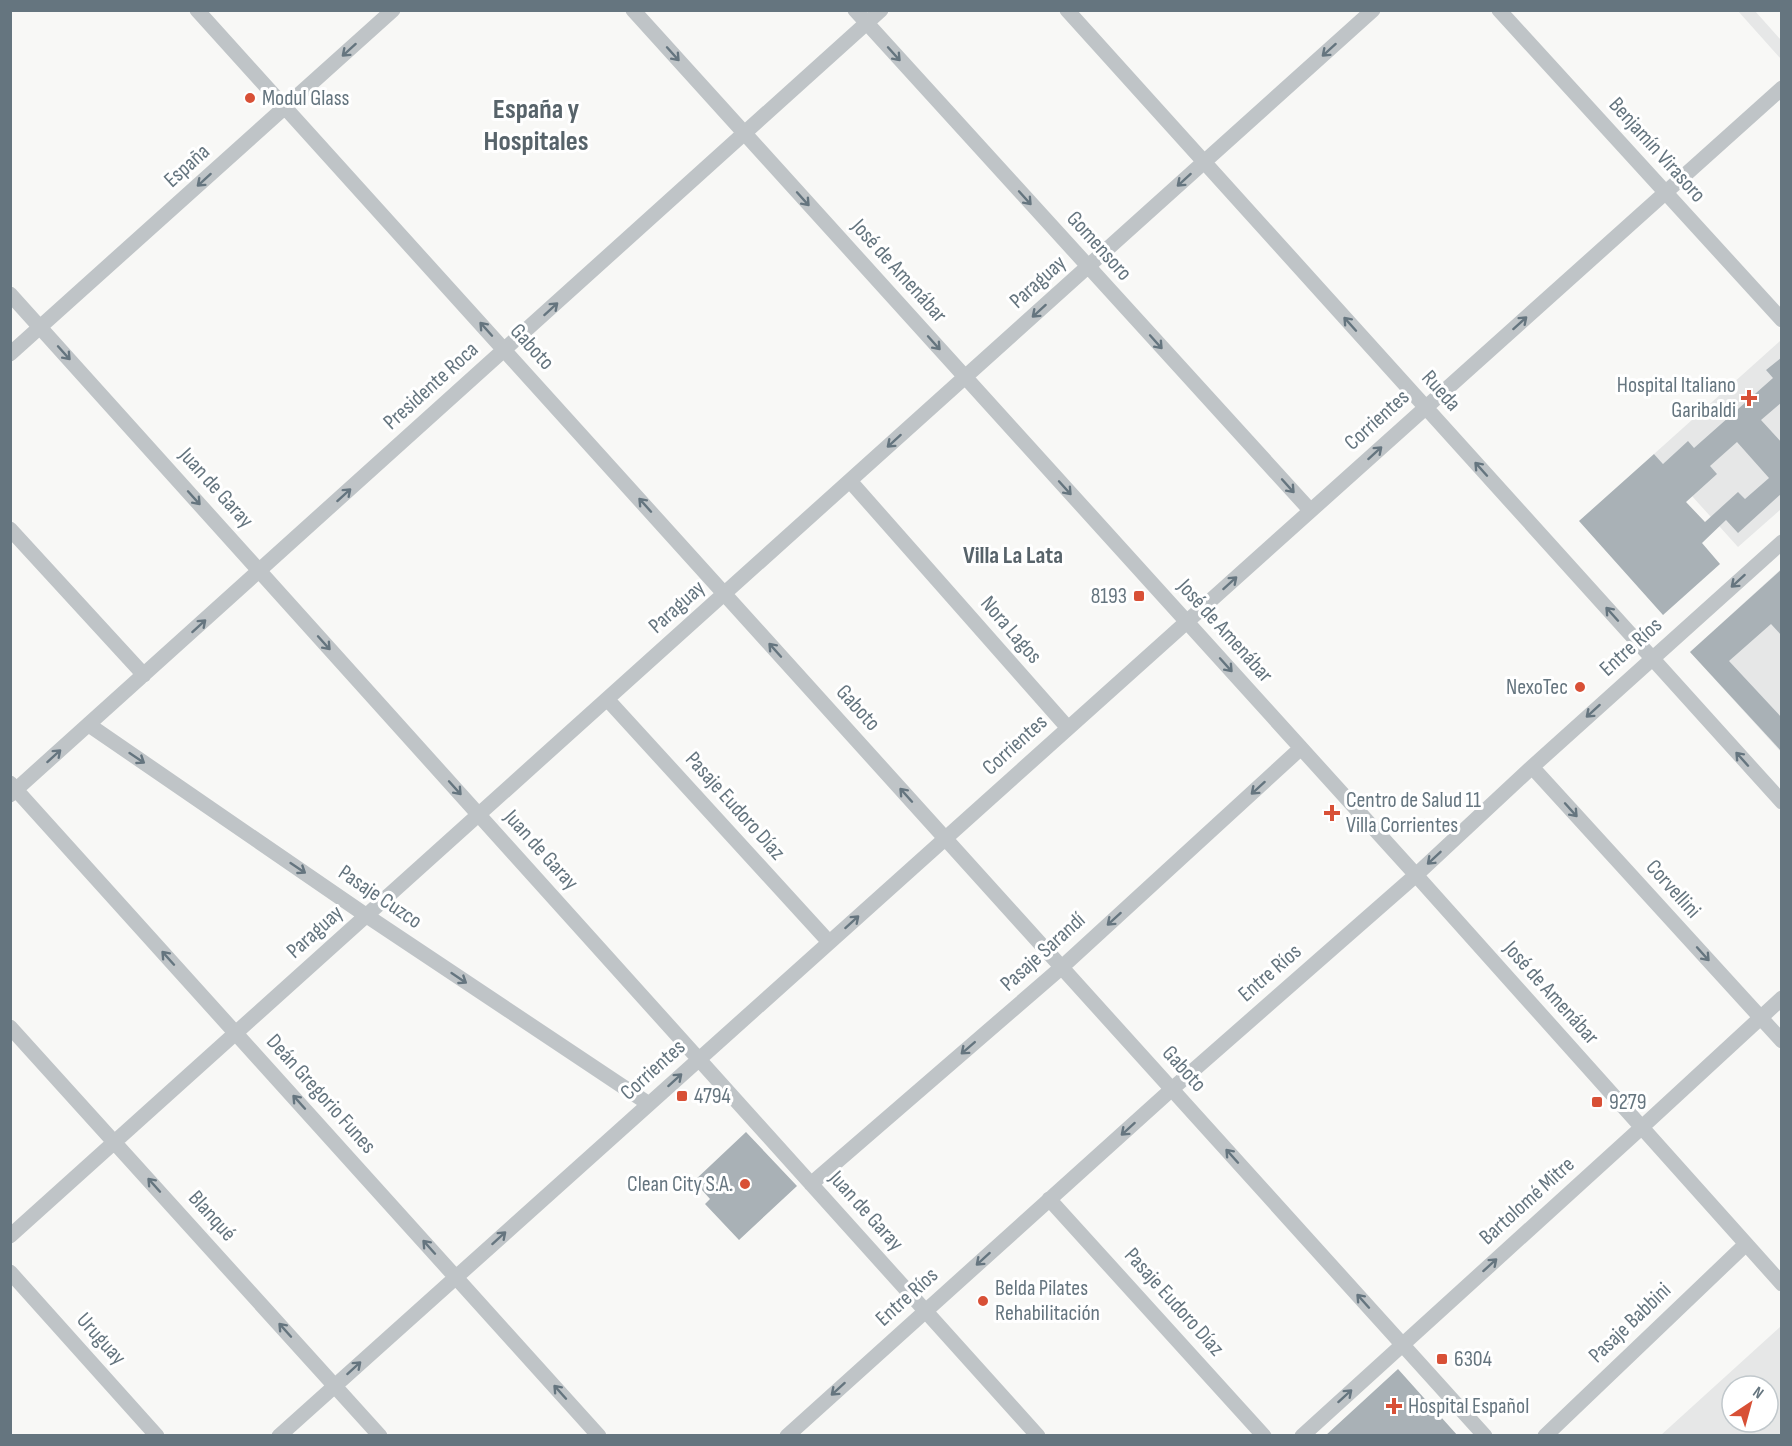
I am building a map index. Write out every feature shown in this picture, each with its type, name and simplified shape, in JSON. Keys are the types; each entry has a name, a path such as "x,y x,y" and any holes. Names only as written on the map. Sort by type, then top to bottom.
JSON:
{"street":[{"name":"Gaboto","path":"197,10 1485,1436"},
{"name":"España","path":"10,354 393,10"},
{"name":"José de Amenábar","path":"633,10 1416,875 1782,1284"},
{"name":"Gomensoro","path":"855,10 1310,510"},
{"name":"Presidente Roca","path":"12,789 89,725 881,10"},
{"name":"Rueda","path":"1068,10 1782,802"},
{"name":"Paraguay","path":"10,1236 1373,10"},
{"name":"Benjamín Virasoro","path":"1499,10 1782,321"},
{"name":"Corrientes","path":"279,1436 1782,88"},
{"name":"Juan de Garay","path":"10,294 1038,1436"},
{"name":"Nora Lagos","path":"850,481 1068,728"},
{"path":"10,529 144,675"},
{"name":"Entre Ríos","path":"787,1436 1172,1089 1416,875 1532,767 1782,542"},
{"name":"Pasaje Eudoro Díaz","path":"607,699 829,942"},
{"name":"Pasaje Cuzco","path":"89,725 367,916 649,1104"},
{"name":"Pasaje Sarandí","path":"811,1184 1062,967 1301,748"},
{"name":"Corvellini","path":"1532,767 1782,1041"},
{"name":"Deán Gregorio Funes","path":"12,789 236,1033 599,1436"},
{"name":"Bartolomé Mitre","path":"1302,1436 1782,998"},
{"name":"Blanqué","path":"10,1027 380,1436"},
{"name":"Pasaje Eudoro Díaz","path":"1049,1199 1264,1436"},
{"name":"Pasaje Babbini","path":"1545,1436 1746,1244"},
{"name":"Uruguay","path":"10,1272 158,1436"}],"shaded area":[{"path":"1738,11 1755,11 1781,40 1781,59"},
{"name":"Hospital Italiano Garibaldi","path":"1780,341 1781,509 1738,547 1654,454"},
{"path":"1781,569 1781,752 1690,652"},
{"path":"1781,1326 1781,1435 1661,1435 1720,1381 1720,1434 1780,1434 1780,1374 1728,1374"}],"building":[{"path":"1782,357 1782,402 1761,420 1782,443 1782,493 1738,533 1726,520 1702,543 1720,564 1663,615 1579,521 1654,454 1663,464 1688,441 1694,448 1773,378 1766,370","holes":["1737,442 1769,478 1745,499 1738,492 1705,522 1686,502 1717,474 1710,466"]},
{"path":"1782,569 1782,636 1771,624 1729,661 1782,718 1782,752 1690,652"},
{"name":"Clean City S.A.","path":"746,1132 797,1186 739,1240 705,1204 710,1199 694,1181"},
{"name":"Hospital Español","path":"1398,1369 1458,1436 1325,1436"}],"place":[{"name":"Modul Glass","path":"250,98"},
{"name":"Hospital Italiano Garibaldi","path":"1749,398"},
{"name":"8193","path":"1139,596"},
{"name":"NexoTec","path":"1580,687"},
{"name":"Centro de Salud 11 Villa Corrientes","path":"1332,813"},
{"name":"4794","path":"682,1096"},
{"name":"9279","path":"1597,1102"},
{"name":"Clean City S.A.","path":"745,1184"},
{"name":"Belda Pilates Rehabilitación","path":"983,1301"},
{"name":"6304","path":"1442,1359"},
{"name":"Hospital Español","path":"1394,1406"}],"district":[{"name":"España y Hospitales","path":"536,125"},
{"name":"Villa La Lata","path":"1013,555"}]}
